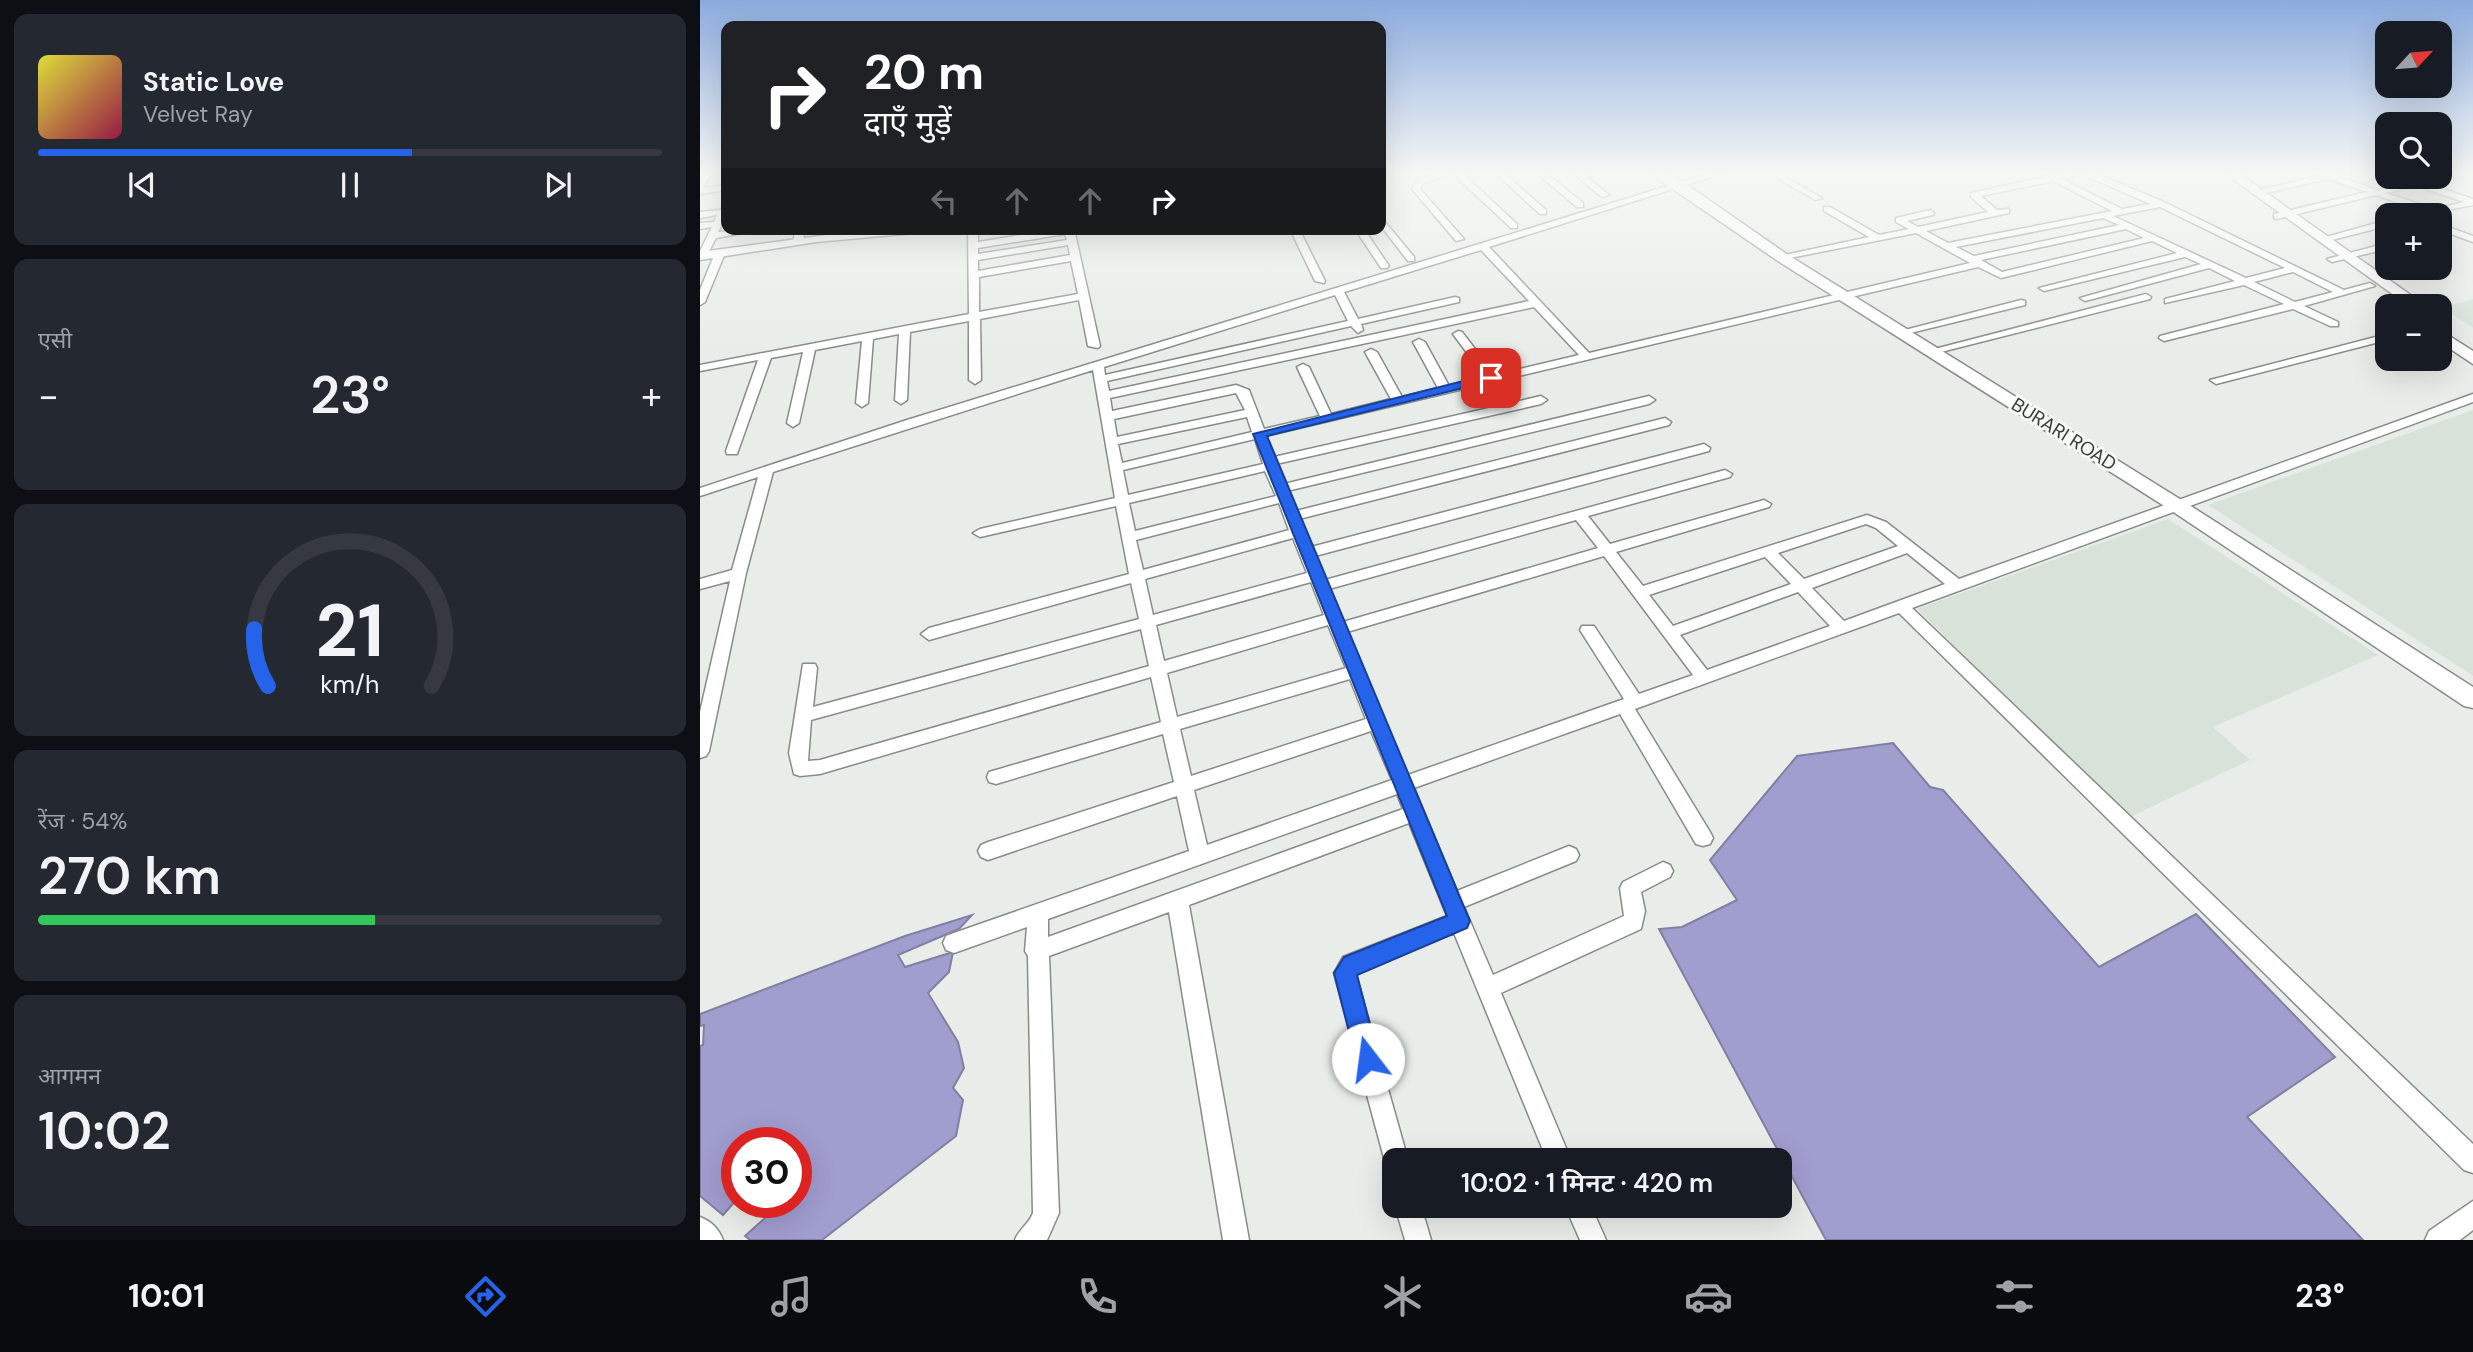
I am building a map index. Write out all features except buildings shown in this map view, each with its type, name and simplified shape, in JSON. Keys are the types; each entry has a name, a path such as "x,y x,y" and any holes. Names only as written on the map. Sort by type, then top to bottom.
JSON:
{"main road":[{"name":"BURARI ROAD","path":"1743,230 1783,258 2176,505 2473,699"},
{"path":"2300,230 2332,259 2382,294"},
{"path":"2308,230 2401,294"},
{"path":"2452,330 2473,345"},
{"path":"2452,344 2473,359"}],"street":[{"path":"702,256 715,230"},
{"path":"1388,230 1411,260"},
{"path":"1451,230 1459,239"},
{"path":"700,492 1099,372 1536,230"},
{"path":"1863,230 1877,238"},
{"path":"1783,258 1918,230 1996,274 2006,275 2154,239"},
{"path":"1945,246 2024,230"},
{"path":"1117,468 2111,230"},
{"path":"2136,230 2334,324"},
{"path":"2211,230 2341,292"},
{"path":"2324,239 2360,230"},
{"path":"2452,231 2473,239"},
{"path":"712,236 721,234"},
{"path":"702,256 800,235"},
{"path":"973,235 975,380"},
{"path":"973,246 1040,235"},
{"path":"1071,235 1094,346"},
{"path":"1297,235 1320,281"},
{"path":"1363,235 1384,266"},
{"path":"974,258 1072,242"},
{"path":"1483,247 1586,356"},
{"path":"2332,259 2375,249"},
{"path":"700,302 720,253"},
{"path":"2044,288 2187,254"},
{"path":"974,275 1075,257"},
{"path":"2085,298 2210,265"},
{"path":"2169,301 2294,269"},
{"path":"2164,338 2370,286"},
{"path":"1339,292 1363,340"},
{"path":"700,368 1084,296"},
{"path":"1933,351 2146,297"},
{"path":"1099,372 1455,300"},
{"path":"1104,396 1536,303"},
{"path":"1902,332 2021,303"},
{"path":"901,400 905,329"},
{"path":"1458,334 1491,378"},
{"path":"862,403 868,336"},
{"path":"2216,380 2375,340"},
{"path":"1419,342 1445,390"},
{"path":"793,424 810,347"},
{"path":"1371,352 1398,401"},
{"path":"732,452 766,355"},
{"path":"1303,367 1327,418"},
{"path":"1099,372 1114,441 1129,537 1200,858"},
{"path":"1108,416 1236,389 1243,390 1269,464 1554,1148"},
{"path":"954,943 1704,678 2473,398"},
{"path":"980,533 1541,400"},
{"path":"1129,537 1282,493 1649,400"},
{"path":"1114,441 1252,412"},
{"path":"1292,516 1665,422"},
{"path":"1307,553 1704,448"},
{"path":"700,751 739,573 767,470"},
{"path":"803,716 1148,623 1581,516 1725,474"},
{"path":"809,668 797,764 800,769 809,769 1158,668 1336,624 1607,550 1764,504"},
{"path":"1581,516 1704,678"},
{"path":"1639,593 1867,519 1881,524 1956,585"},
{"path":"929,634 1298,532"},
{"path":"1670,633 1909,547"},
{"path":"1768,551 1841,628"},
{"path":"700,584 739,573"},
{"path":"1901,606 2473,1161"},
{"path":"1588,630 1703,838"},
{"path":"996,777 1355,671"},
{"path":"988,851 1377,722"},
{"path":"1036,951 1415,813"},
{"path":"1393,1148 1345,973 1351,964 1569,855"},
{"path":"1488,988 1634,922 1636,911 1630,888 1663,871"},
{"path":"1178,901 1236,1240"},
{"path":"1028,1240 1041,1228 1046,1213 1036,951 1037,914"},
{"path":"2438,1240 2473,1214"},
{"path":"1412,1218 1418,1240"},
{"path":"1583,1218 1593,1240"},
{"path":"700,1230 710,1240"}],"shaded area":[{"path":"2473,299 2473,328 2452,314 2452,305"},
{"path":"2473,410 2473,676 2208,505"},
{"path":"2168,519 2378,655 2213,727 2250,760 2128,818 1917,609"},
{"path":"1893,743 1930,787 1943,790 2099,967 2196,914 2335,1057 2247,1117 2363,1240 1826,1240 1792,1177 1792,1148 1777,1148 1659,929 1682,927 1737,900 1710,860 1797,756"},
{"path":"972,915 959,929 898,955 905,967 953,952 949,972 928,993 958,1042 964,1068 953,1088 963,1100 956,1136 822,1240 750,1240 745,1236 765,1218 812,1218 812,1127 721,1127 721,1213 700,1196 700,1046 703,1045 704,1025 700,1026 700,1014 905,936"}],"route":[{"path":"1368,1059 1345,973 1351,964 1460,921 1259,434 1491,378"}]}
